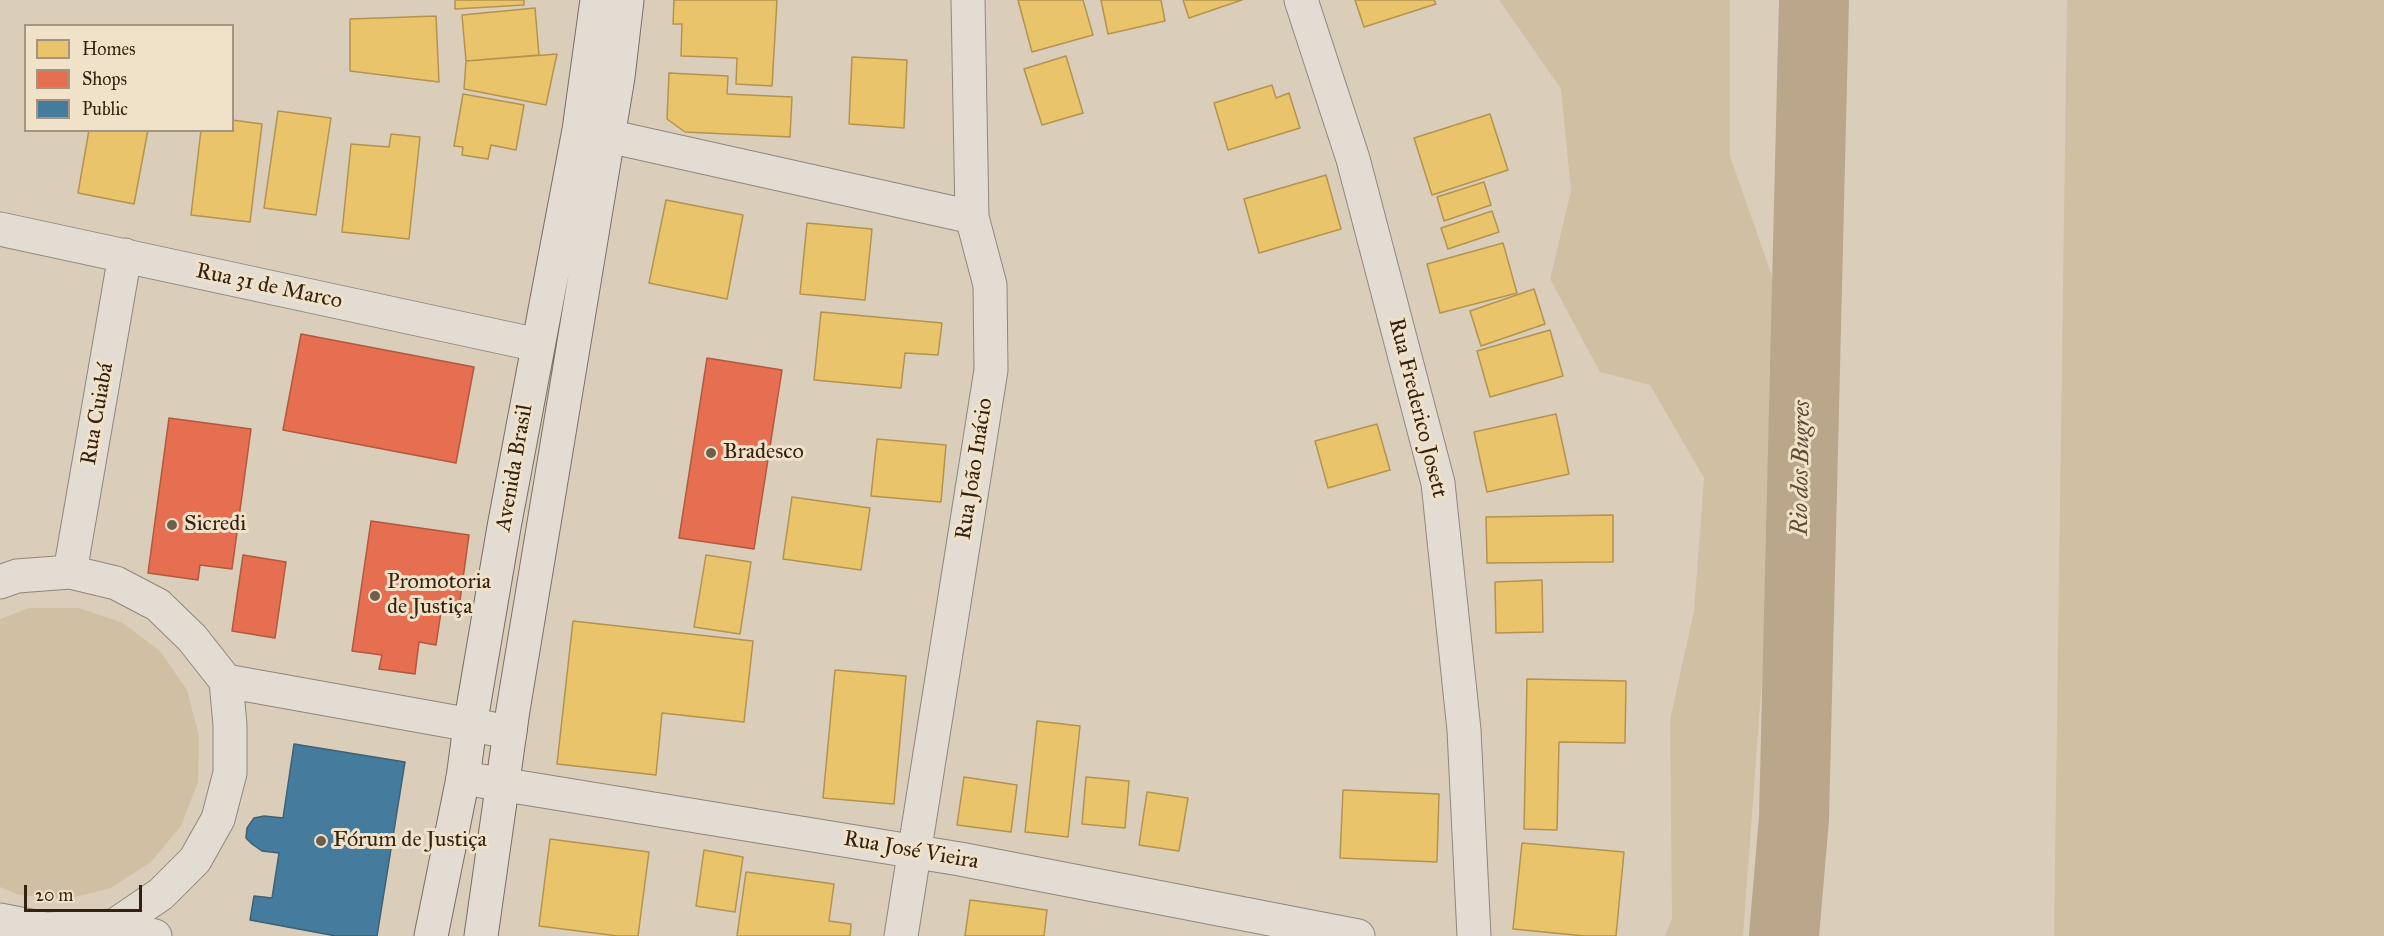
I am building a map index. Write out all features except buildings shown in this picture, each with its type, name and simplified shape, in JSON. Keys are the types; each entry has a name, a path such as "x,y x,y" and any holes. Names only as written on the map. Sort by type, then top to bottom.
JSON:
{"street":[{"name":"Avenida Brasil","path":"481,936 594,133 597,0"},
{"name":"Avenida Brasil","path":"431,936 463,778 470,726 538,345 627,0"},
{"name":"Rua João Inácio","path":"901,936 991,370 990,285 972,217 968,0"},
{"name":"Rua Frederico Josett","path":"1301,0 1353,159 1438,483 1464,730 1474,936"},
{"path":"594,133 972,217"},
{"name":"Rua 31 de Marco","path":"0,230 538,345"},
{"name":"Rua Cuiabá","path":"70,572 125,255"},
{"path":"0,582 17,576 70,572 116,583 158,605 192,638 226,681 230,725 230,773 218,819 195,860 161,894 114,926"},
{"path":"226,681 510,732"},
{"name":"Rua José Vieira","path":"463,778 914,851 1358,936"},
{"path":"5,927 45,929 114,926 155,936"}],"shaded area":[{"path":"1499,0 1730,0 1730,156 1772,276 1772,544 1743,936 1665,936 1672,918 1670,720 1694,611 1704,478 1650,385 1600,372 1550,279 1571,191 1561,89"},
{"path":"2067,0 2384,0 2384,936 2054,936"},
{"path":"29,608 79,608 123,623 160,651 187,690 199,736 198,782 181,826 151,862 111,888 66,899 20,895 0,887 0,619"}],"waterway":[{"name":"Rio dos Bugres","path":"1784,936 1794,818 1814,0"}],"place":[{"name":"Bradesco","path":"711,453"},
{"name":"Sicredi","path":"172,525"},
{"name":"Promotoria de Justiça","path":"375,596"},
{"name":"Fórum de Justiça","path":"321,841"}]}
